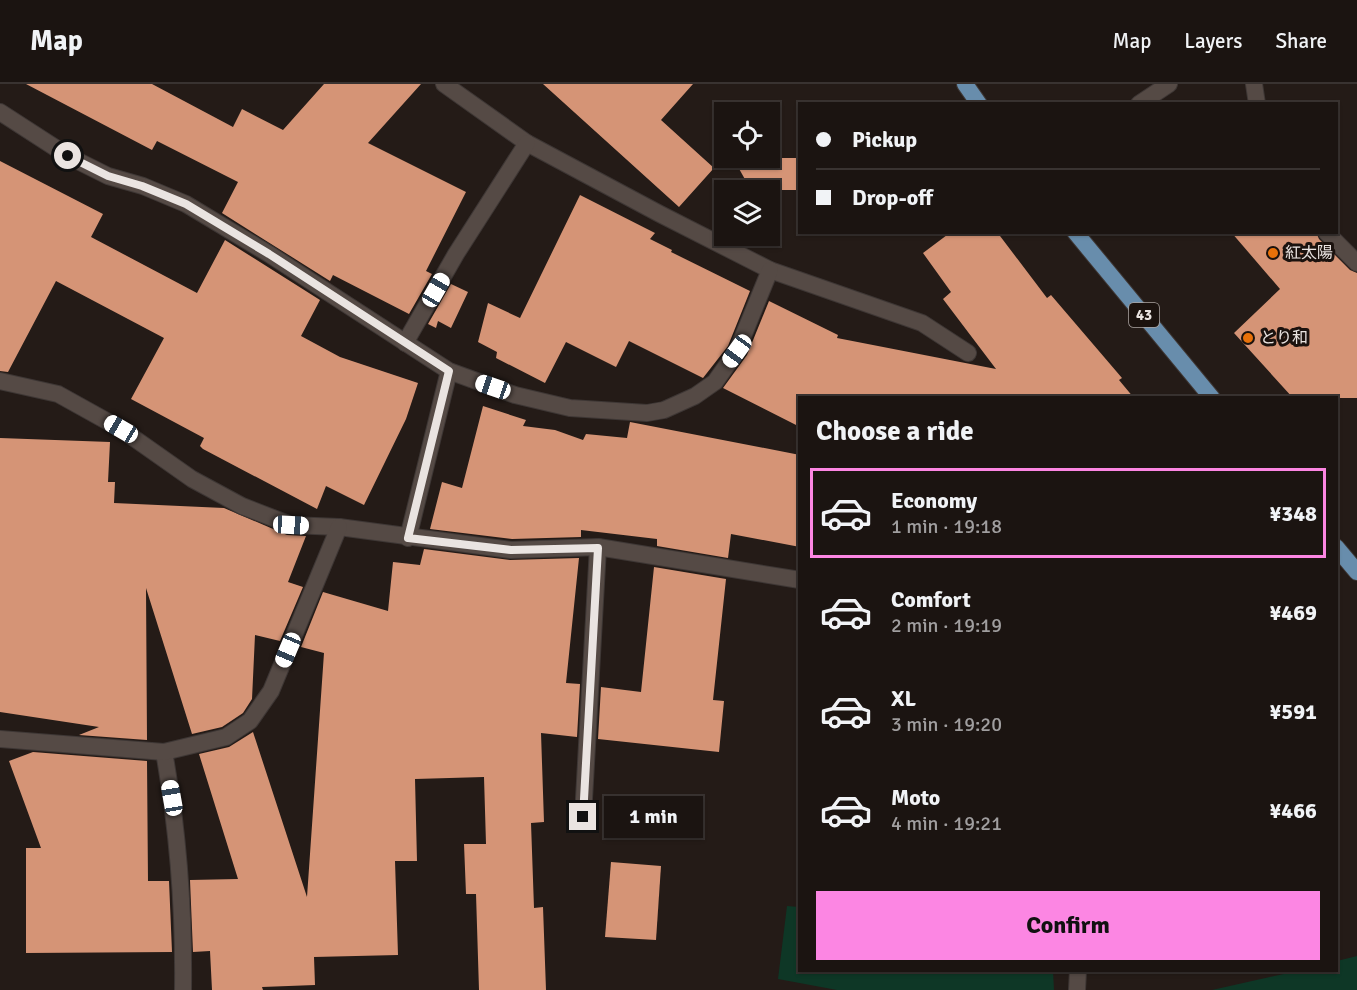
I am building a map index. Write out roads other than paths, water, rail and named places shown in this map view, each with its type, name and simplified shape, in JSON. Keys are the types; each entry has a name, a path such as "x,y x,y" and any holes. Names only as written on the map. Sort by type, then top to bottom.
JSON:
{"main road":[{"path":"965,84 978,102"},
{"name":"43","path":"1077,234 1210,396"},
{"path":"1338,549 1357,572"}],"street":[{"path":"444,84 527,143 770,270 922,323 968,353"},
{"path":"1142,102 1169,84"},
{"path":"1254,84 1257,102"},
{"path":"0,112 68,156 108,176 142,186 186,204 269,254 449,371 515,394 570,408 647,413 664,410 695,396 715,382 737,351 770,270"},
{"path":"405,343 456,254 527,143"},
{"path":"1328,234 1357,263"},
{"path":"408,538 449,371"},
{"path":"0,381 58,394 121,429 192,479 242,506 291,525 339,527 511,550 598,548 798,580"},
{"path":"0,739 164,752 226,737 250,722 271,691 339,527"},
{"path":"583,817 598,548"},
{"path":"164,752 172,798 182,909 183,990"},
{"path":"1077,990 1078,972"}],"place":[{"name":"紅太陽","path":"1273,253"},
{"name":"とり和","path":"1248,338"}]}
